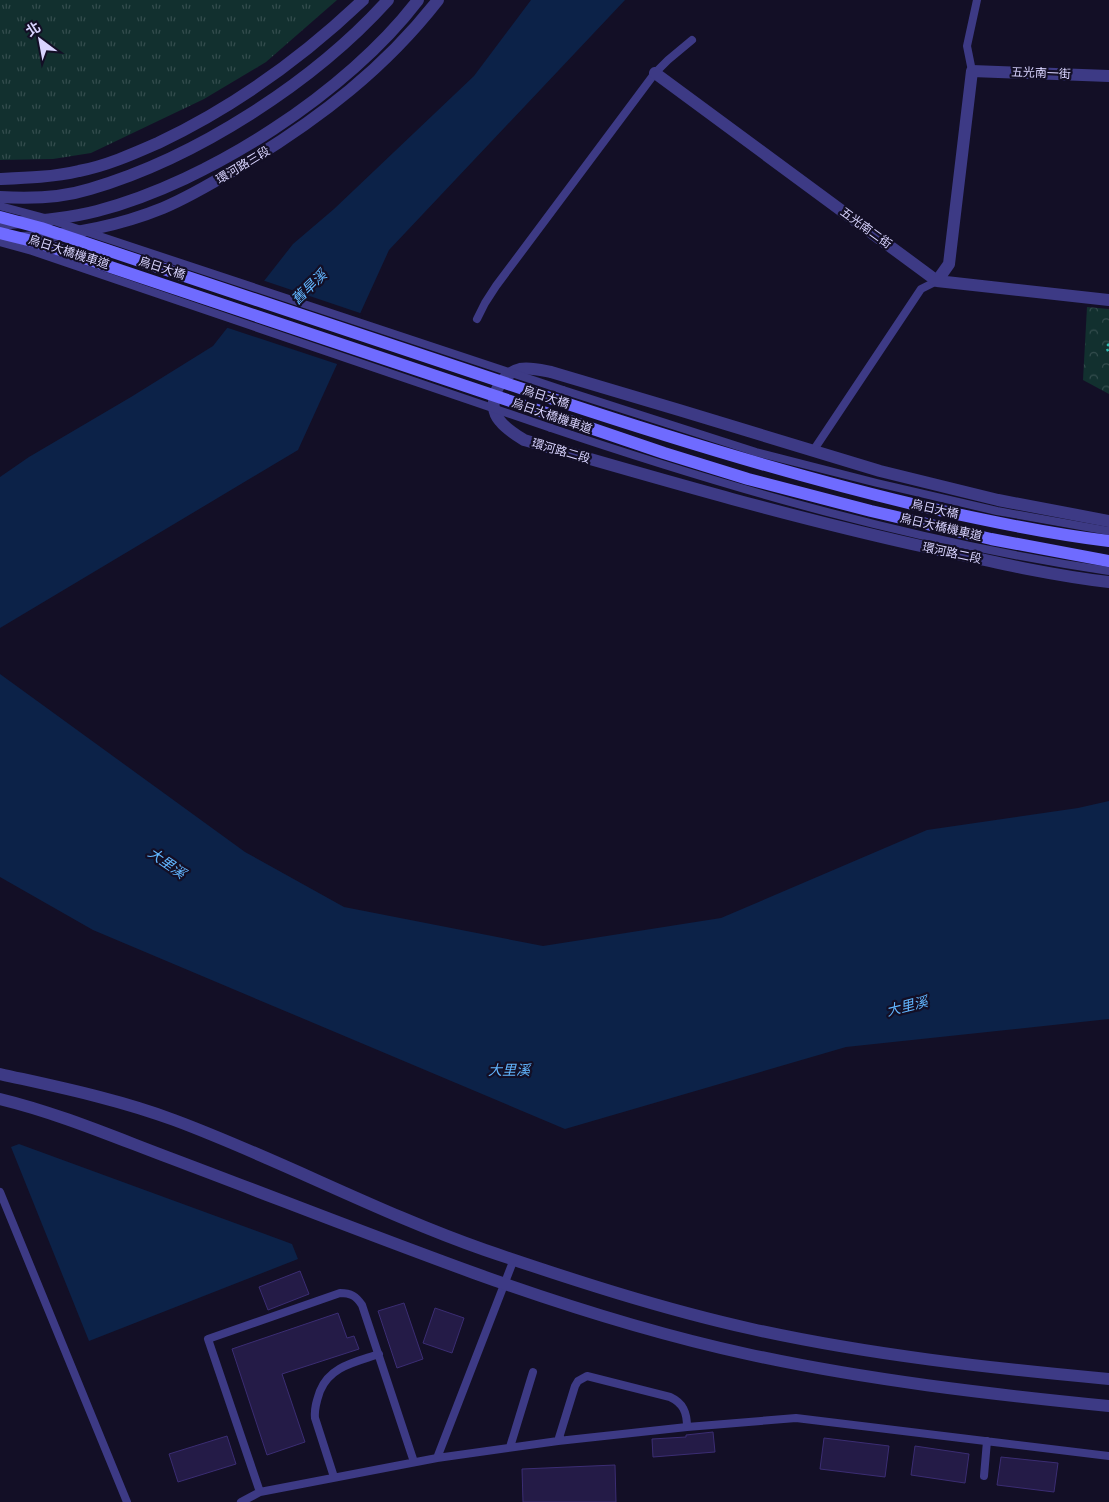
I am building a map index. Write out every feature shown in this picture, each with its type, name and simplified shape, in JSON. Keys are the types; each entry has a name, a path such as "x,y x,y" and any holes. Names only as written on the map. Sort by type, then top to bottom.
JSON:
{"street":[{"path":"0,179 27,178 80,171 132,155 182,131 242,97 284,68 334,27 363,0"},
{"path":"0,197 32,199 89,190 138,172 194,147 252,112 296,82 347,41 388,0"},
{"name":"環河路三段","path":"0,224 97,211 146,195 207,168 265,134 315,99 362,60 408,14 418,0"},
{"name":"環河路三段","path":"0,241 103,227 162,208 214,182 274,146 325,111 375,70 419,24 438,0"},
{"path":"972,71 949,264 937,281 1109,300"},
{"name":"五光南一街","path":"972,71 1109,76"},
{"name":"五光南二街","path":"655,73 937,281"},
{"name":"烏日大橋","path":"0,217 41,228 671,432 753,463 874,496 994,522 1107,538"},
{"name":"烏日大橋","path":"0,233 45,245 662,459 748,478 871,511 991,539 1104,561"},
{"name":"環河路二段","path":"1109,521 998,500 880,471 551,372 519,369 504,377 495,391 494,407 498,420 510,432 524,440 868,535 987,561 1109,582"},
{"path":"0,1074 126,1104 175,1120 428,1228 514,1259 660,1306 752,1329 840,1347 930,1361 1109,1379"},
{"path":"0,1099 24,1104 505,1283 654,1331 836,1372 1023,1398 1109,1406"}],"lane":[{"path":"972,71 967,46 978,0"},
{"path":"477,319 496,286 655,73 692,40"},
{"name":"烏日大橋機車道","path":"0,206 45,218 671,432"},
{"name":"烏日大橋機車道","path":"0,241 662,459 878,524 989,550 1109,570"},
{"path":"813,452 921,289 937,281"},
{"path":"0,1192 127,1502"},
{"path":"437,1458 514,1259"},
{"path":"260,1492 208,1339 340,1293 354,1295 362,1305 414,1462"},
{"path":"334,1477 315,1418 314,1409 316,1401 324,1381 339,1368 379,1354"},
{"path":"510,1447 533,1372"},
{"path":"558,1440 575,1386 578,1381 587,1376 677,1400 685,1410 687,1426"},
{"path":"241,1502 260,1492 437,1458 558,1440 687,1426 796,1418 1109,1456"},
{"path":"984,1476 987,1441"}],"path":[{"path":"1109,344 1106,347 1109,353"}],"green space":[{"path":"0,0 337,0 266,62 204,99 91,153 53,159 0,160"},
{"path":"1087,307 1109,309 1109,394 1083,380"}],"water":[{"name":"舊旱溪","path":"531,0 625,0 389,250 298,450 0,628 0,477 29,457 213,346 293,244 334,209 474,76"},
{"name":"大里溪","path":"0,674 245,852 344,907 543,946 721,918 927,830 1078,808 1109,801 1109,1019 846,1047 565,1129 93,930 0,877"},
{"path":"19,1144 292,1244 298,1259 89,1341 11,1147"}],"pier":[{"path":"262,280 363,314 340,365 225,327"}],"building":[{"path":"300,1271 309,1294 268,1310 259,1287"},
{"path":"404,1303 423,1359 397,1368 378,1311"},
{"path":"435,1308 464,1318 452,1353 423,1343"},
{"path":"338,1313 347,1338 354,1336 359,1349 282,1374 305,1442 267,1455 232,1349"},
{"path":"713,1432 715,1452 653,1457 652,1439 686,1437 686,1435"},
{"path":"227,1436 236,1464 178,1482 169,1454"},
{"path":"824,1438 889,1446 885,1477 820,1469"},
{"path":"915,1446 969,1454 965,1483 911,1475"},
{"path":"1001,1457 1058,1463 1054,1492 997,1485"},
{"path":"615,1465 616,1502 523,1502 522,1469"}]}
